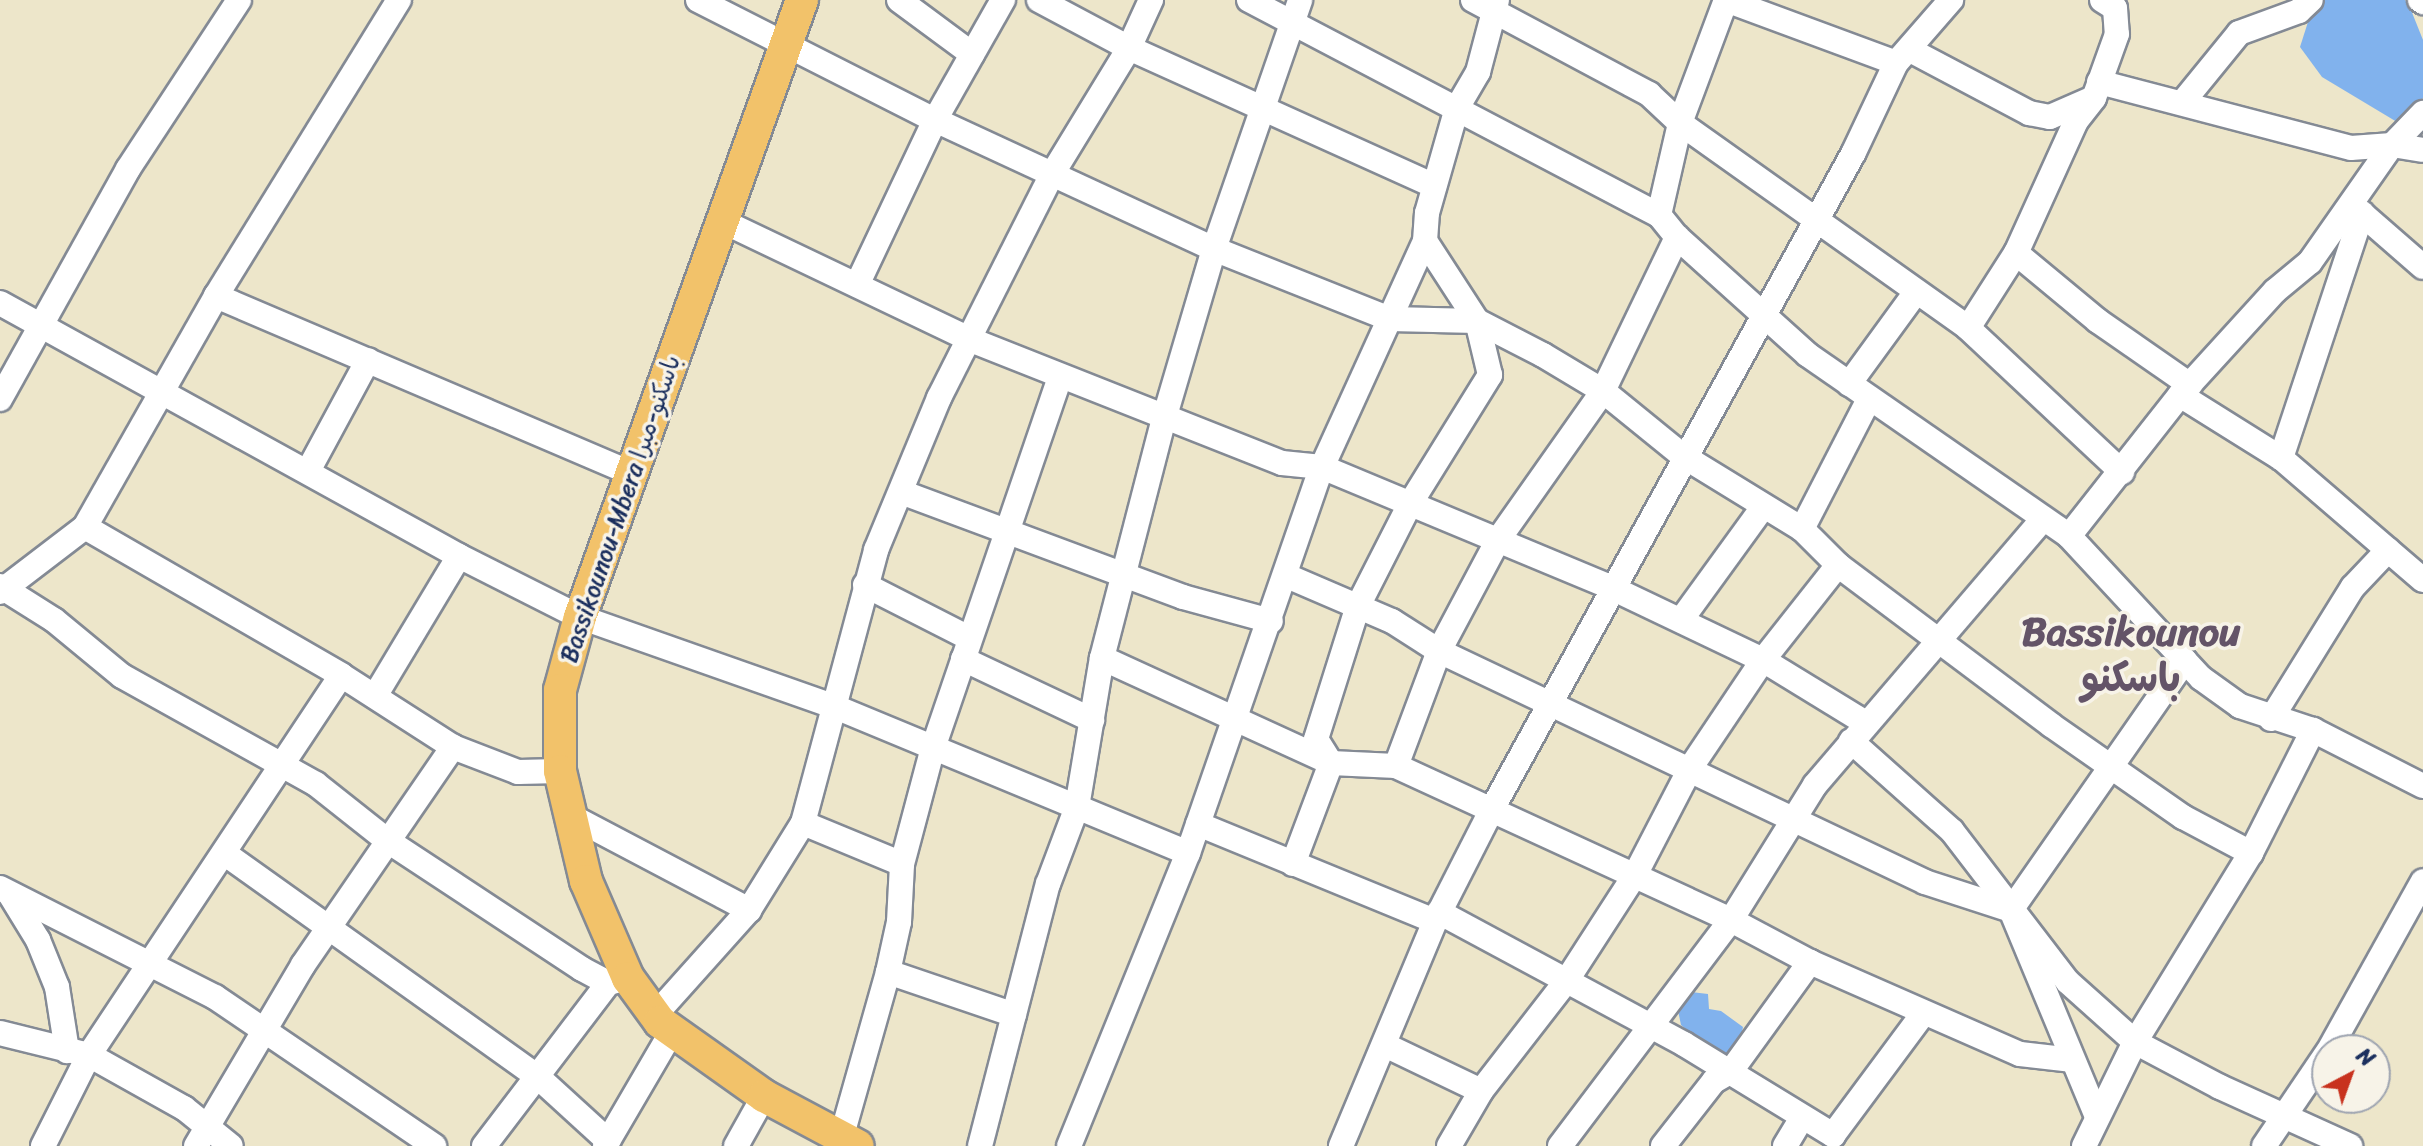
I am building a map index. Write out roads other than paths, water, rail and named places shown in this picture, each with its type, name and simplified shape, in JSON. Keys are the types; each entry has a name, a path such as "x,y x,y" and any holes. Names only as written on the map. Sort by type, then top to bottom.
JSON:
{"main road":[{"name":"Bassikounou-Mbera باسكنو-مبرا","path":"802,0 790,43 722,221 580,617 560,690 560,771 586,881 618,981 663,1024 764,1096 850,1140"}],"street":[{"path":"0,399 44,325 128,169 239,0"},
{"path":"399,0 216,296 85,527 1,588 54,620 122,676 279,762 388,841 618,981 484,1146"},
{"path":"698,0 790,43 935,120 1051,176 1214,249 1390,319 1477,321 1603,391 1683,456 1802,529 1838,565 2108,765 2183,817 2251,853"},
{"path":"899,0 972,54"},
{"path":"857,285 935,120 1003,0"},
{"path":"1039,0 1129,48 1262,105 1434,186"},
{"path":"224,853 326,930 538,1077 606,1144 663,1024 749,910 803,823 865,585 939,398 971,340 1051,176 1129,48 1151,0"},
{"path":"1249,0 1295,11 1457,108 1659,215 1677,237 1762,314 1849,384 2069,536 2185,661 2240,706 2271,719 2313,730 2423,786"},
{"path":"1659,215 1680,123 1726,0 1903,57 2029,113 2050,117 2096,90 2182,103 2351,148 2392,145 2423,150"},
{"path":"1341,1146 1387,1046 1437,917 1491,811 1903,57 1951,0"},
{"path":"1968,328 2016,253 2076,121 2096,90 2117,34 2115,8 2102,0"},
{"path":"2182,103 2239,33 2299,11 2311,0"},
{"path":"1069,1146 1188,853 1233,719 1287,576 1322,467 1425,241 1434,186 1457,108 1478,72 1487,4 1600,63 1649,94 1680,123 1968,328 2122,472"},
{"path":"980,1146 1048,884 1077,807 1102,658 1164,419 1214,249 1295,11"},
{"path":"2069,536 2185,390 2275,291 2310,262 2356,208 2392,145 2423,113"},
{"path":"2356,208 2423,267"},
{"path":"2281,458 2356,208"},
{"path":"722,221 971,340 1164,419 1282,463 1322,467 1612,588 1763,660 1859,732 1952,831 2068,982 2135,1042 2286,1119 2350,1146"},
{"path":"1396,766 1439,651 1498,540 1603,391 1677,237"},
{"path":"1331,763 1316,739 1358,606 1410,504 1490,375 1477,321 1425,241"},
{"path":"2016,253 2185,390 2281,458 2423,580"},
{"path":"1849,384 1916,292"},
{"path":"216,296 631,473"},
{"path":"0,303 165,389 459,556 580,617 833,706 932,751 1188,853"},
{"path":"308,471 368,360"},
{"path":"850,1140 899,922 902,864 932,751 1060,377"},
{"path":"1802,529 1869,399"},
{"path":"901,492 1124,572 1183,597 1271,621"},
{"path":"1681,620 1763,507"},
{"path":"1560,1146 1731,920 1794,818 1859,732 1941,642 2043,519"},
{"path":"85,527 341,675 453,747 518,772 560,771"},
{"path":"2271,719 2353,587 2388,550"},
{"path":"375,696 459,556"},
{"path":"1449,1146 1481,1091 1567,980 1635,875 1691,767 1763,660 1838,565"},
{"path":"1287,576 1358,606 1439,651 1691,767 1925,882 2011,910 2097,1117"},
{"path":"865,585 966,648 1092,720"},
{"path":"1102,658 1331,763 1396,766 1731,920 1810,962 1923,1014 2020,1054 2073,1060"},
{"path":"2011,910 2108,765 2185,661"},
{"path":"43,1146 78,1053 149,966 224,853 279,762 341,675"},
{"path":"2084,1146 2135,1042 2251,853 2313,730"},
{"path":"202,1136 263,1027 453,747"},
{"path":"1293,864 1331,763"},
{"path":"569,815 749,910"},
{"path":"803,823 902,864"},
{"path":"1198,824 1293,864 1437,917 1567,980 1731,1071 1801,1119 1833,1135 1923,1014"},
{"path":"2338,1034 2423,881"},
{"path":"5,891 263,1027 434,1146"},
{"path":"5,891 38,940 78,1053"},
{"path":"1663,1146 1714,1081 1731,1071 1810,962"},
{"path":"888,972 1014,1015"},
{"path":"0,1033 78,1053 184,1108 202,1136 231,1146"},
{"path":"1387,1046 1481,1091"},
{"path":"2264,1146 2286,1119 2311,1079"},
{"path":"736,1146 764,1096"},
{"path":"1785,1146 1801,1119"}],"water":[{"path":"2315,0 2405,0 2423,40 2423,98 2410,116 2397,122 2322,77 2300,47"},
{"path":"1691,992 1708,994 1709,1009 1721,1011 1743,1027 1737,1056 1725,1062 1681,1025 1676,1001"}],"district":[{"name":"Bassikounou باسكنو","path":"2131,655"}]}
